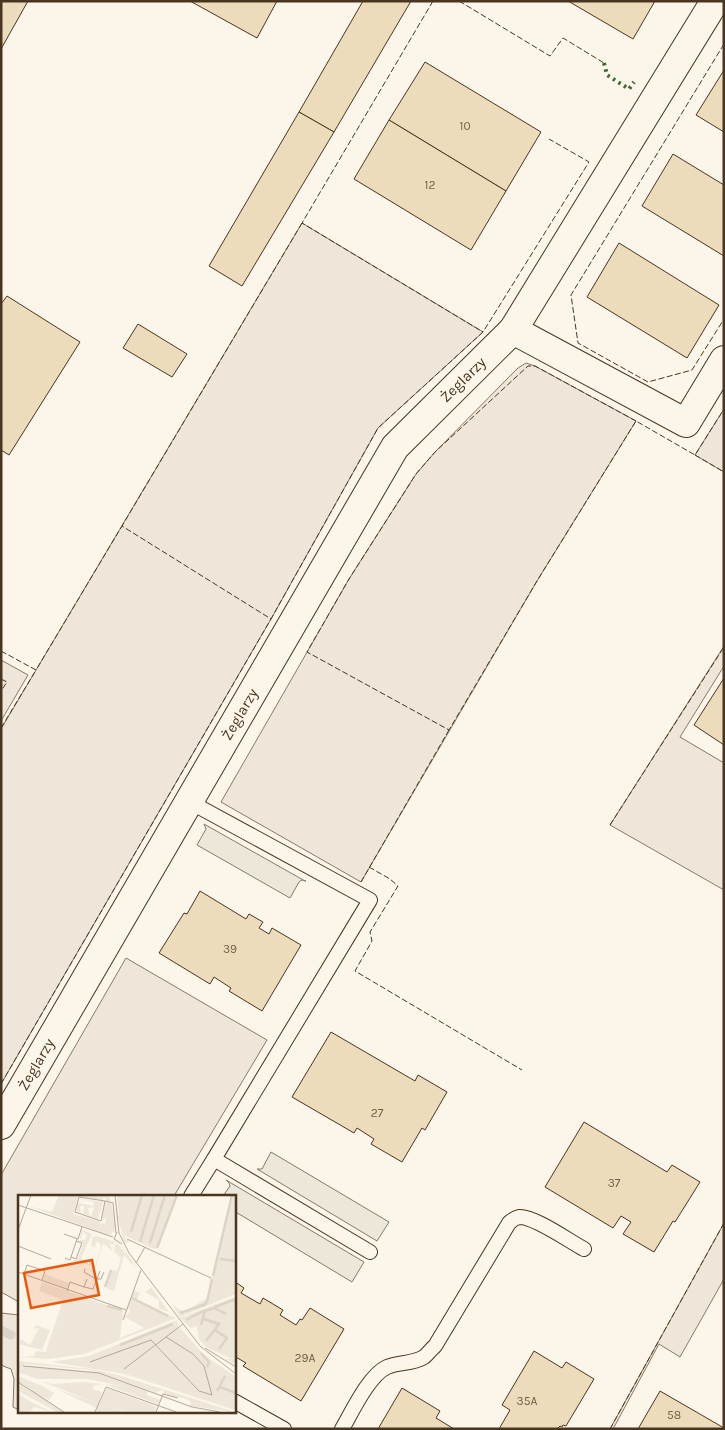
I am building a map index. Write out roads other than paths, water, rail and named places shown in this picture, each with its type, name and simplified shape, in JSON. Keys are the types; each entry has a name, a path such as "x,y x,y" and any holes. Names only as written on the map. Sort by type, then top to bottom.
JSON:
{"street":[{"name":"Żeglarzy","path":"1,1125 396,447 513,330 715,1"},
{"path":"513,330 686,423 724,360"}],"lane":[{"path":"190,802 370,900 192,1195"},
{"path":"214,1159 370,1252"},
{"path":"342,1429 370,1381 378,1373 387,1367 424,1357 435,1346 509,1223 516,1217 536,1222 584,1249"},
{"path":"235,1402 284,1429"}],"waterway":[{"path":"1,1330 11,1335"}]}
